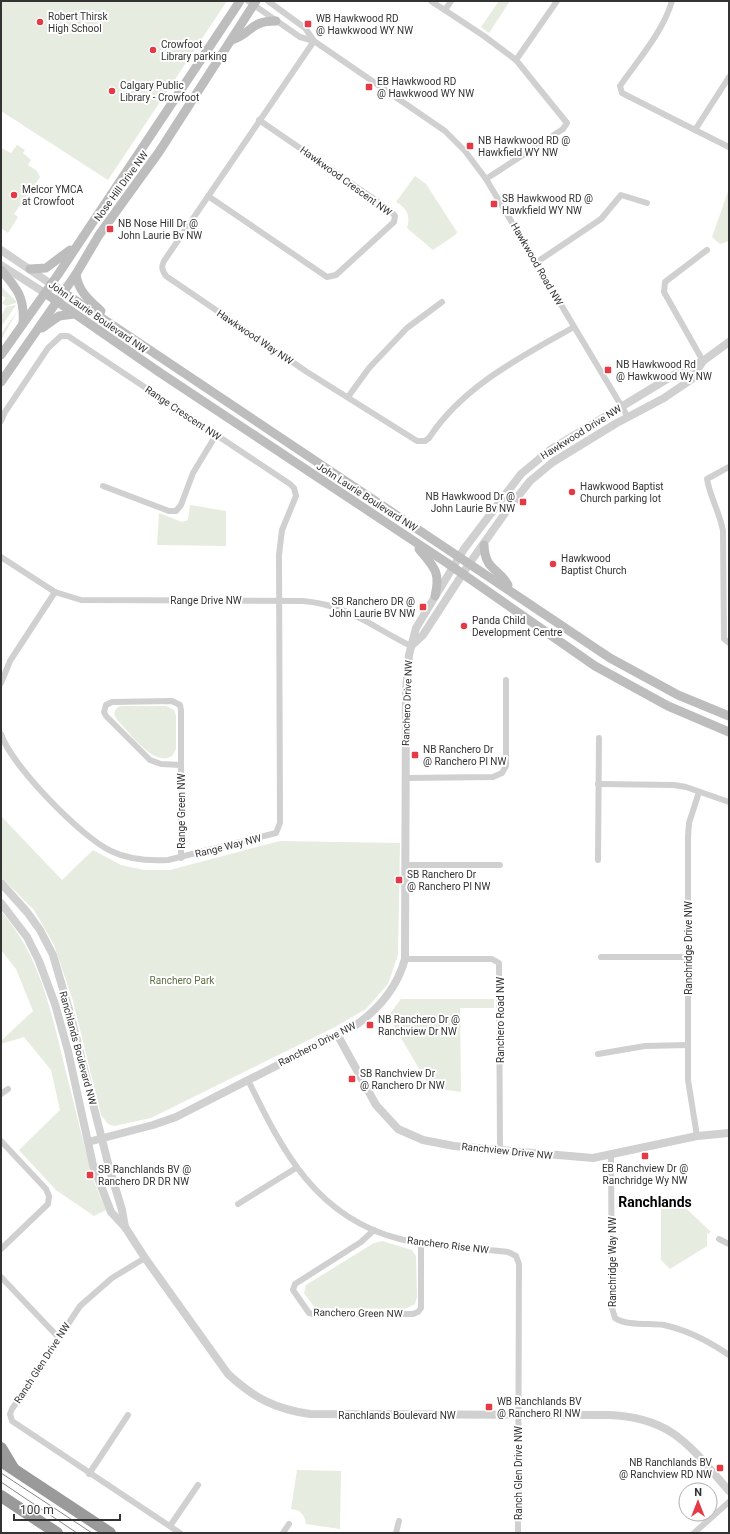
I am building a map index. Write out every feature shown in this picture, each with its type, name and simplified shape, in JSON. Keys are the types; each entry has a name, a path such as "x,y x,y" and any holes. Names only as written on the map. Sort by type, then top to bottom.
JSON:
{"highway":[{"path":"1,1448 13,1469"},
{"path":"1,1460 110,1533"},
{"path":"1,1496 57,1533"}],"main road":[{"name":"Nose Hill Drive NW","path":"1,355 52,284 240,1"},
{"name":"Nose Hill Drive NW","path":"1,382 76,274 99,235 158,152 232,40 252,2"},
{"path":"232,40 240,37 259,22 276,21"},
{"path":"30,269 49,266 78,244"},
{"path":"1,270 13,284 23,302 23,323"},
{"path":"76,274 79,286 85,296 118,327"},
{"name":"John Laurie Boulevard NW","path":"52,284 460,558 623,665 678,696 729,716"},
{"name":"John Laurie Boulevard NW","path":"45,293 172,381 454,568 616,678 668,706 729,732"},
{"path":"32,337 59,316 74,314"},
{"path":"412,540 436,571 438,585 435,596"},
{"path":"484,545 486,558 492,569 507,583 510,590"}],"street":[{"name":"Hawkwood Road NW","path":"268,1 305,28 314,41"},
{"path":"431,1 516,60 567,123 563,129 486,178"},
{"path":"445,10 451,1"},
{"path":"516,60 557,1"},
{"path":"672,1 670,8 654,37 620,86 622,93 729,147"},
{"name":"Hawkwood Road NW","path":"252,2 276,21 300,37 314,41 429,119 465,151 486,178 628,417"},
{"name":"Hawkwood Way NW","path":"314,41 164,261 162,271 166,276 307,372 413,440 425,441 456,405 490,377 574,327"},
{"path":"694,130 729,77"},
{"name":"Hawkwood Crescent NW","path":"208,196 328,277 336,276 394,222 395,216 390,210 260,120"},
{"path":"537,262 601,218 621,195 648,203"},
{"name":"John Laurie Boulevard NW","path":"1,250 52,284"},
{"path":"703,361 664,292 665,282 707,250"},
{"name":"John Laurie Boulevard NW","path":"1,265 45,293"},
{"path":"348,397 369,368 407,328 442,302"},
{"name":"Range Crescent NW","path":"1,421 5,412 48,348 57,339 64,335 73,338 290,484 296,491 295,501 285,521 280,542 280,600"},
{"name":"Hawkwood Drive NW","path":"454,568 501,498 521,474 550,450 682,370 703,361 729,342"},
{"name":"Hawkwood Drive NW","path":"463,575 512,504 530,482 553,462 628,417 664,398 692,379 703,361"},
{"path":"104,486 168,511 176,511 181,505 193,473 216,435"},
{"path":"729,467 707,479 709,490 720,518 723,531 726,557 724,639 729,643"},
{"path":"521,474 530,482"},
{"name":"Range Drive NW","path":"1,557 55,592 75,598 92,600 280,600 321,602 338,606 411,646"},
{"name":"Ranchero Drive NW","path":"88,1142 167,1120 356,1025 378,1008 397,981 405,959 406,686 411,646 416,628 454,568"},
{"name":"Ranchero Drive NW","path":"411,646 423,635 463,575"},
{"path":"1,683 10,661 55,592"},
{"name":"Range Way NW","path":"1,734 4,742 21,768 90,838 112,852 127,858 154,861 181,858 272,835 276,833 278,828 280,600"},
{"path":"406,778 494,777 502,773 506,766 506,680"},
{"name":"Range Green NW","path":"181,765 156,763 144,755 106,716 104,712 106,705 112,702 176,701 180,705 181,710 181,765 181,858"},
{"path":"598,860 599,738"},
{"path":"598,784 674,785 686,787 729,802"},
{"name":"Ranchridge Drive NW","path":"697,1136 688,1080 688,837 689,823 699,792"},
{"path":"406,866 500,866"},
{"name":"Ranchlands Boulevard NW","path":"1,883 27,912 40,930 53,955 70,1013 122,1210 125,1227"},
{"name":"Ranchlands Boulevard NW","path":"1,903 27,937 39,961 55,1004 68,1051 94,1165 111,1212 125,1227 144,1258 228,1374 244,1389 268,1403 290,1411 328,1415 624,1415 650,1420 669,1430 685,1441 729,1490"},
{"path":"601,957 688,957"},
{"name":"Ranchero Road NW","path":"405,959 492,958 499,963 500,1150"},
{"name":"Ranchview Drive NW","path":"337,1034 376,1105 398,1129 423,1140 437,1144 576,1157 611,1155 697,1136 729,1133"},
{"path":"598,1054 645,1046 688,1045"},
{"name":"Ranchero Rise NW","path":"248,1080 271,1127 296,1168 308,1183 331,1203 360,1223 399,1239 421,1243 508,1252 516,1256 519,1264 518,1415"},
{"path":"1,1094 8,1089"},
{"path":"1,1141 46,1189 50,1196 48,1204 1,1249"},
{"name":"Ranchridge Way NW","path":"611,1155 612,1308 615,1318 624,1322 651,1323 682,1330 729,1355"},
{"path":"238,1204 296,1168"},
{"name":"Ranchero Green NW","path":"374,1230 361,1242 295,1284 294,1292 308,1312 313,1314 413,1314 418,1312 421,1308 421,1243"},
{"path":"719,1239 729,1244"},
{"name":"Ranch Glen Drive NW","path":"144,1258 112,1278 87,1298 80,1306 12,1409 10,1417 12,1421 89,1474 180,1533"},
{"path":"1,1277 59,1338"},
{"path":"89,1474 128,1415"},
{"name":"Ranch Glen Drive NW","path":"518,1415 518,1532"},
{"path":"170,1526 198,1485"},
{"path":"694,1533 729,1502"},
{"path":"396,1533 400,1521"},
{"path":"283,1533 289,1524"}],"green space":[{"path":"1,1 227,1 108,180 1,111"},
{"path":"499,1 510,1 489,33 481,27"},
{"name":"Melcor YMCA at Crowfoot","path":"17,145 25,150 23,153 31,160 28,165 37,171 40,177 14,214 18,217 8,233 1,228 1,148 11,153"},
{"path":"415,176 426,184 457,232 433,250 407,228 409,220 407,213 403,207 396,202"},
{"path":"729,189 729,241 720,244 712,237"},
{"path":"1,286 16,301 16,303 6,306 2,303 6,298 1,295"},
{"path":"16,305 1,327 1,316 6,307"},
{"path":"18,310 1,340 1,334"},
{"path":"190,505 226,511 226,546 157,545 159,513 182,522 188,520"},
{"path":"120,706 166,706 174,710 176,716 176,749 172,756 165,758 158,757 150,753 135,740 118,721 114,714 116,709"},
{"name":"Ranchero Park","path":"1,816 62,880 93,850 121,865 144,870 170,870 280,841 400,843 398,955 388,984 366,1009 333,1028 151,1118 114,1126 108,1124 101,1115 73,1001 54,945 34,910 1,877"},
{"path":"1,911 25,946 42,983 54,1023 94,1182 106,1210 94,1216 56,1190 19,1150 60,1110 51,1070 24,1037 1,1044 1,1041 33,1011 16,969 1,950"},
{"path":"401,999 494,999 494,1008 460,1008 461,1092 440,1089 427,1082 388,1016"},
{"path":"673,1196 711,1232 707,1234 707,1246 670,1269 661,1260 661,1200"},
{"path":"382,1241 412,1250 416,1256 417,1297 415,1304 405,1309 315,1308 304,1293 306,1285 374,1243"},
{"path":"297,1470 341,1471 340,1529 306,1524 302,1513 291,1509"}],"tram line":[{"path":"1,1473 92,1533"},
{"path":"1,1482 77,1533"}],"place":[{"name":"Robert Thirsk High School","path":"40,22"},
{"name":"WB Hawkwood RD @ Hawkwood WY NW","path":"308,24"},
{"name":"Crowfoot Library parking","path":"153,50"},
{"name":"EB Hawkwood RD @ Hawkwood WY NW","path":"369,87"},
{"name":"Calgary Public Library - Crowfoot","path":"112,91"},
{"name":"NB Hawkwood RD @ Hawkfield WY NW","path":"470,146"},
{"name":"Melcor YMCA at Crowfoot","path":"14,195"},
{"name":"SB Hawkwood RD @ Hawkfield WY NW","path":"494,204"},
{"name":"NB Nose Hill Dr @ John Laurie Bv NW","path":"110,229"},
{"name":"NB Hawkwood Rd @ Hawkwood Wy NW","path":"608,370"},
{"name":"Hawkwood Baptist Church parking lot","path":"572,492"},
{"name":"NB Hawkwood Dr @ John Laurie Bv NW","path":"523,502"},
{"name":"Hawkwood Baptist Church","path":"553,564"},
{"name":"SB Ranchero DR @ John Laurie BV NW","path":"423,607"},
{"name":"Panda Child Development Centre","path":"464,626"},
{"name":"NB Ranchero Dr @ Ranchero Pl NW","path":"415,755"},
{"name":"SB Ranchero Dr @ Ranchero Pl NW","path":"399,880"},
{"name":"NB Ranchero Dr @ Ranchview Dr NW","path":"370,1025"},
{"name":"SB Ranchview Dr @ Ranchero Dr NW","path":"352,1079"},
{"name":"EB Ranchview Dr @ Ranchridge Wy NW","path":"645,1156"},
{"name":"SB Ranchlands BV @ Ranchero DR DR NW","path":"90,1175"},
{"name":"WB Ranchlands BV @ Ranchero RI NW","path":"489,1407"},
{"name":"NB Ranchlands BV @ Ranchview RD NW","path":"720,1468"}],"district":[{"name":"Ranchlands","path":"655,1202"}]}
